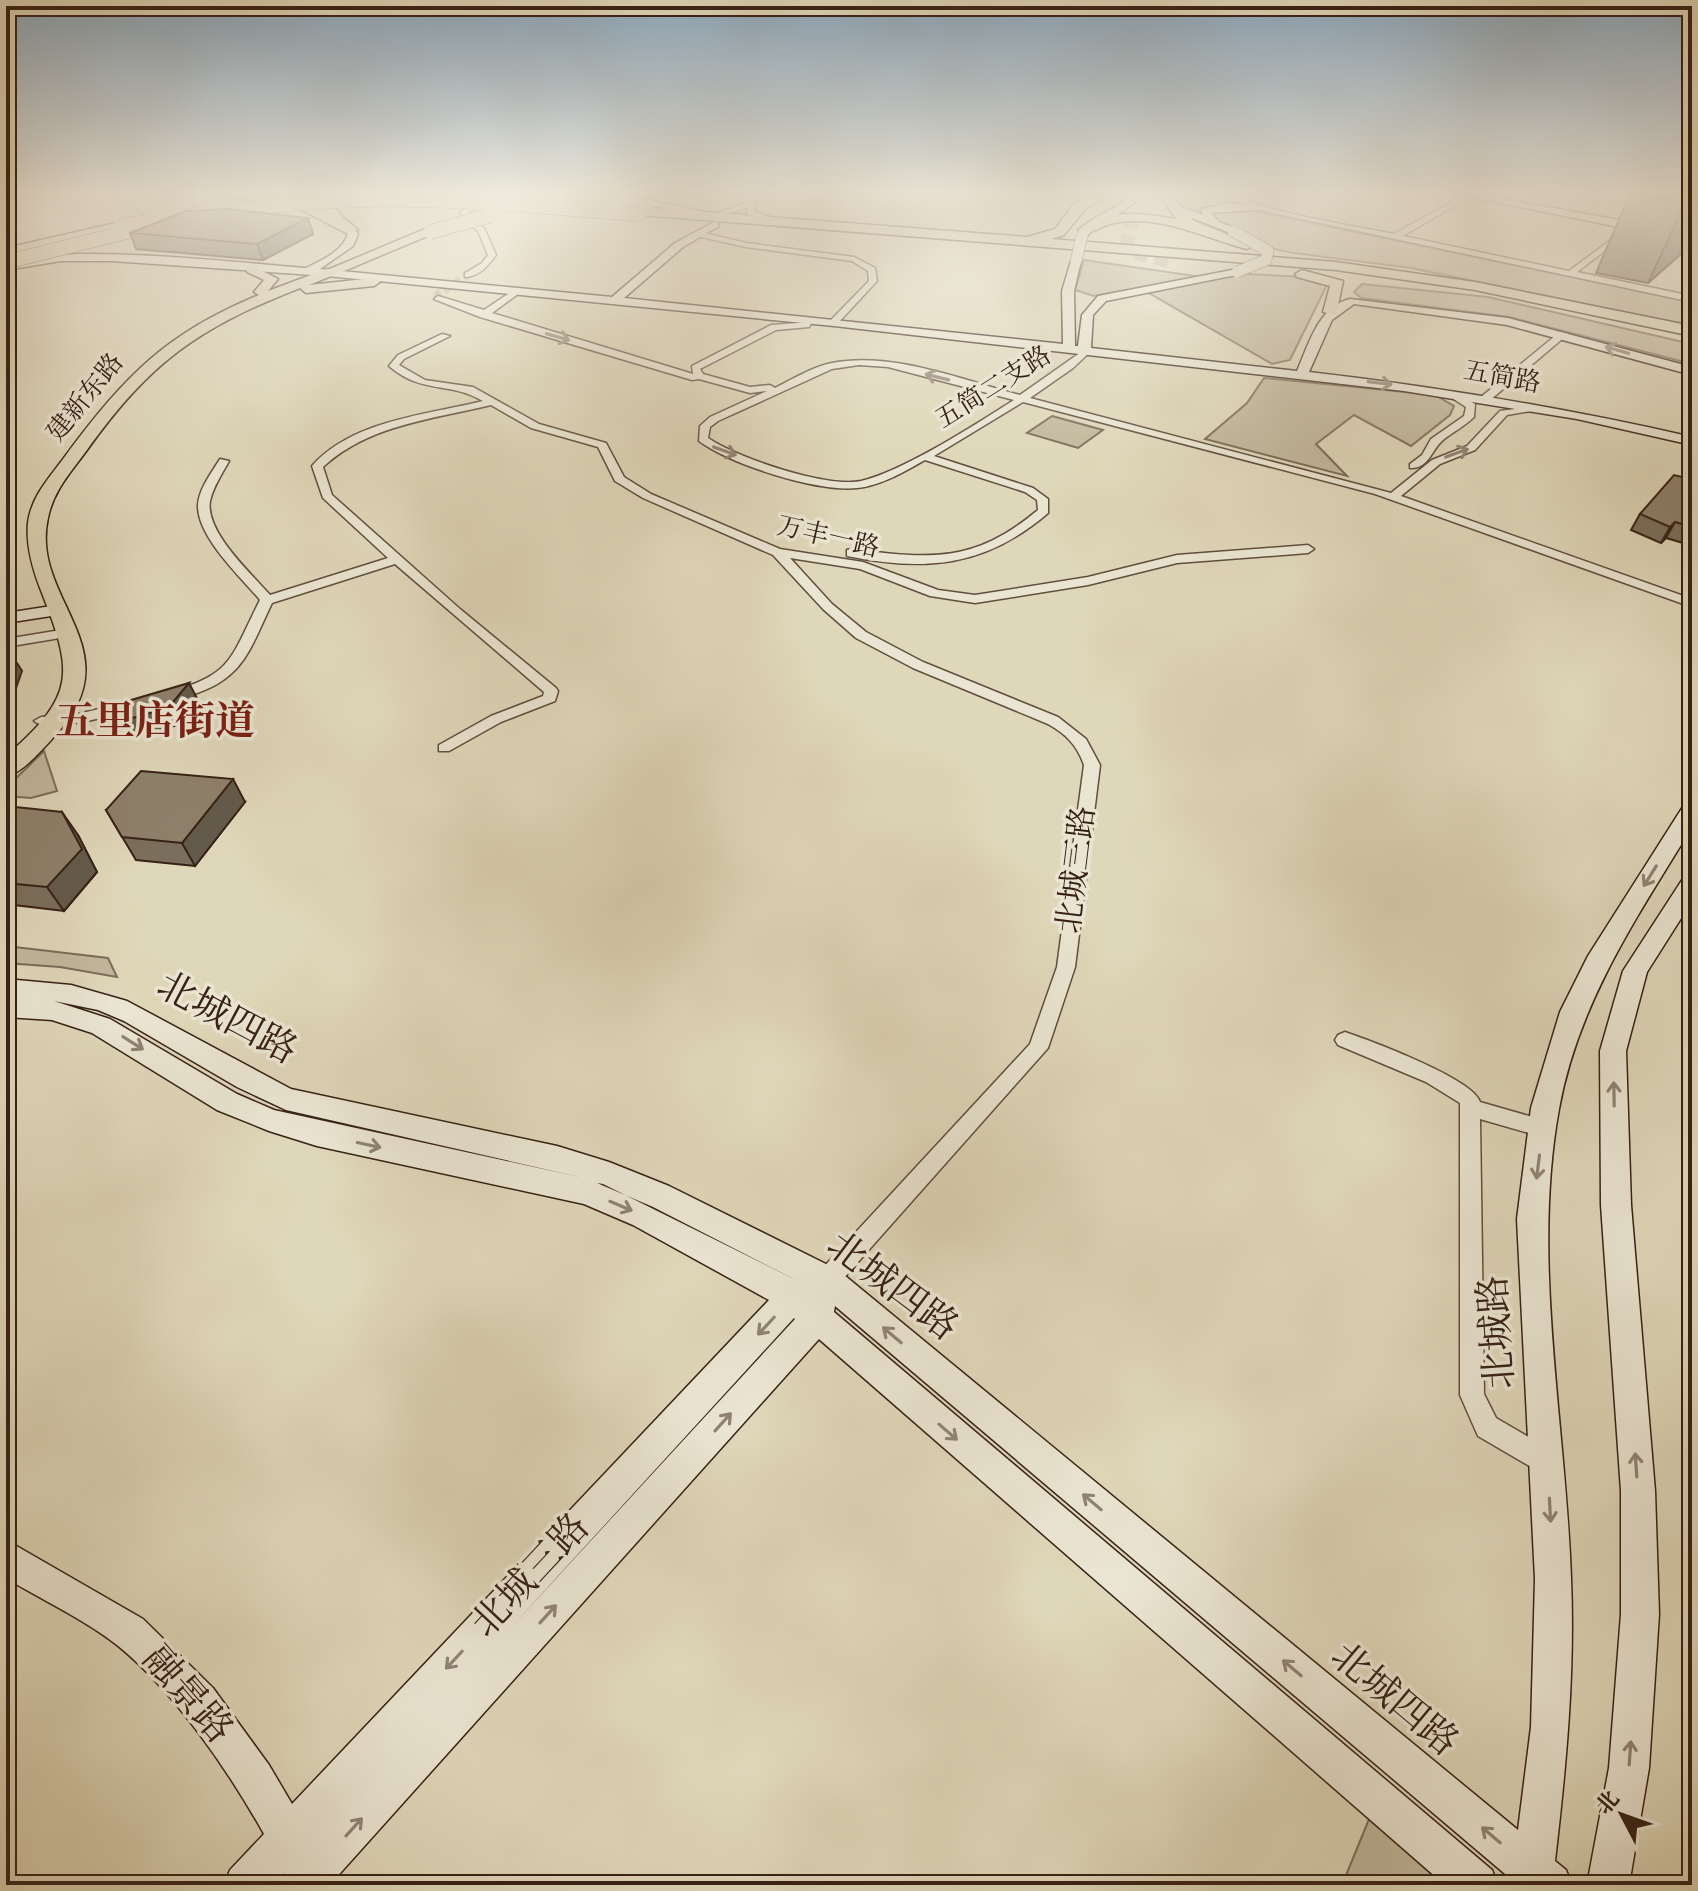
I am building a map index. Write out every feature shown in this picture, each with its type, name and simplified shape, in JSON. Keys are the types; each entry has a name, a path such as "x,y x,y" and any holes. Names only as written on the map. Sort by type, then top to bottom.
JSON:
{"highway":[{"path":"1331,312 1338,288 1335,281"},
{"path":"1359,281 1350,285 1349,296 1363,301"},
{"path":"1383,281 1501,296"},
{"path":"1401,281 1501,296 1692,338"},
{"path":"1441,281 1475,286"},
{"path":"1447,281 1692,331"}],"main road":[{"path":"261,297 271,281"},
{"name":"建新东路","path":"6,769 68,702 77,668 19,540 20,524 33,493 137,362 189,326 300,281"},
{"path":"222,319 301,290 380,281"},
{"name":"五简路","path":"385,281 834,322 1302,375 1485,399 1692,441"},
{"name":"五简路","path":"385,281 1069,349"},
{"path":"615,300 637,281"},
{"path":"1068,281 1069,349"},
{"path":"1068,291 1082,297 1102,298 1190,281"},
{"name":"建新东路","path":"51,611 34,536 39,506 47,492 152,362 185,337 261,297"},
{"path":"1084,351 1085,317 1093,304 1102,298"},
{"name":"五简路","path":"1331,312 1343,302 1363,301 1477,316 1563,334 1692,371"},
{"path":"1302,375 1331,312"},
{"path":"6,618 51,611"},
{"name":"建新东路","path":"6,754 49,721"},
{"name":"北城路","path":"1539,1880 1551,1727 1553,1579 1532,1219 1543,1128 1573,1012 1600,956 1692,810"},
{"path":"1608,1885 1629,1768 1640,1614 1638,1491 1616,1205 1613,1051 1635,971 1692,883"},
{"name":"北城四路","path":"6,988 72,994 108,1004 133,1014 246,1081 286,1099 557,1158 609,1174 659,1195 827,1280 1539,1880"},
{"name":"北城四路","path":"6,1007 52,1010 93,1022 115,1032 227,1102 269,1120 317,1134 588,1192 643,1216 805,1308 1477,1885"},
{"name":"北城三路","path":"309,1882 827,1280"},
{"name":"北城三路","path":"245,1885 805,1308"},
{"name":"融景路","path":"6,1558 130,1632 199,1702 255,1779 309,1882"}],"street":[{"path":"834,322 873,281"},
{"path":"1605,281 1692,299"},
{"path":"483,315 514,294"},
{"path":"438,299 742,393 743,402 733,410"},
{"path":"695,378 687,371 689,366 771,324 765,320"},
{"path":"643,362 689,366 774,327 809,324"},
{"path":"1485,399 1563,334"},
{"name":"万丰一路","path":"445,336 401,357 394,366 422,383 470,389 535,426 602,445 619,479 777,552 863,566 935,593 975,599 1088,581 1177,559 1308,549"},
{"name":"五简二支路","path":"1017,397 1049,372 1069,349"},
{"name":"五简二支路","path":"1017,397 874,363 830,366 705,426 703,439 708,445 811,481 860,485 891,475 924,456 1072,366 1084,351"},
{"path":"701,363 695,371 699,376 743,389 756,390 792,382"},
{"path":"1379,492 1426,457 1435,441 1469,417 1471,406 1452,394"},
{"path":"1017,397 1379,492 1692,603"},
{"path":"444,748 496,719 540,704 550,698 551,691 327,496 317,466 339,446 375,430 495,401"},
{"path":"1393,497 1436,462 1471,448 1504,413 1533,408"},
{"path":"725,530 780,543 938,562 994,546 1044,511 1042,499 1029,490 924,456"},
{"path":"224,461 205,498 206,518 217,539 267,600"},
{"name":"北城三路","path":"777,552 804,577 827,608 861,635 919,665 1072,732 1087,748 1092,765 1066,967 1038,1048 827,1280"},
{"path":"49,721 171,695 215,681 234,666 267,600 397,559"},
{"path":"6,643 60,634"},
{"path":"1345,1040 1433,1076 1470,1099 1472,1395 1487,1427 1547,1462"},
{"path":"1472,1108 1543,1128"}],"shaded area":[{"path":"1078,281 1178,281 1094,296 1075,290"},
{"path":"1206,281 1316,281 1327,285 1290,360 1272,364 1147,292"},
{"path":"1475,281 1592,281 1692,302 1692,326"},
{"path":"1362,284 1488,297 1692,344 1692,364 1509,317 1361,298 1354,292"},
{"path":"1264,378 1435,395 1454,406 1450,415 1411,446 1354,415 1316,444 1347,476 1205,439 1247,403"},
{"path":"1052,416 1103,430 1078,448 1027,433"},
{"path":"44,751 57,791 31,798 6,796 6,788"},
{"path":"6,946 108,958 117,977 60,967 6,963"},
{"path":"1369,1819 1451,1885 1342,1885"}],"building":[{"path":"1692,466 1692,527 1675,522 1670,527 1640,514 1674,475 1682,477"},
{"path":"189,683 168,708 125,720 121,703"},
{"path":"141,771 233,779 182,843 122,837 106,810"},
{"path":"6,806 62,812 82,849 47,887 6,883"}],"tunnel":[{"path":"438,299 438,294 458,281"}],"district":[{"name":"五里店街道","path":"155,724"}]}
